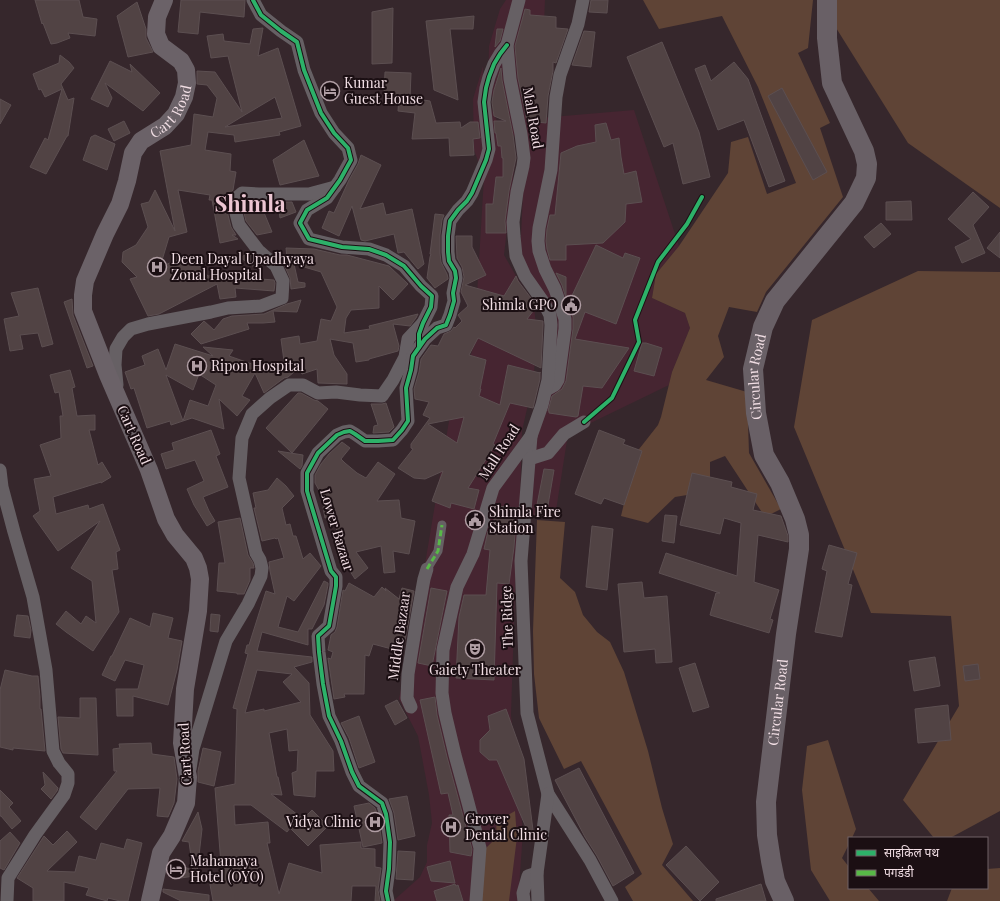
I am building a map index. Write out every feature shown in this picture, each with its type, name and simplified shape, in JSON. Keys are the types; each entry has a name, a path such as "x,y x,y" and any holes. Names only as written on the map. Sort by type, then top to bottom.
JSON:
{"main road":[{"name":"Cart Road","path":"150,901 161,853 172,836 186,803 188,777 182,743 185,690 198,611 200,579 194,558 176,535 166,519 149,470 116,395 83,311 83,295 85,281 105,234 120,204 133,153 141,141 165,126 176,114 184,97 187,83 186,70 181,61 161,46 156,34 157,17 164,0"},
{"name":"Circular Road","path":"784,901 775,881 771,861 767,835 766,802 799,549 799,535 795,519 780,483 764,455 756,413 754,370 763,327 775,301 854,203 866,178 867,164 864,151 832,84 827,38 827,0"}],"street":[{"path":"252,0 261,15 297,42 304,70 321,113 334,133 348,148 351,160 327,198 307,210 300,223 309,238 342,247 368,249 386,255 404,266 421,286 432,296 431,307 419,334 419,347"},
{"name":"Mall Road","path":"476,901 480,848 445,712 442,693 442,650 457,587 473,554 493,488 531,436 546,390 550,353 550,315 544,303 525,276 516,256 515,250 513,222 524,158 521,134 510,79 507,45 520,0"},
{"path":"546,390 555,385 558,380 565,319 555,289 545,269 539,251 538,228 551,170 556,97 560,75 578,24 583,0"},
{"name":"Lower Bazaar","path":"388,901 386,891 389,870 390,842 386,814 382,802 358,786 341,741 329,716 322,676 318,636 329,626 336,586 336,577 331,571 307,491 307,473 318,453 337,435 350,431 365,441 378,442 393,440 408,420 406,388 413,356 425,339 437,328 446,325 454,301 453,293 456,278 455,271 449,261 448,252 450,221 472,193 486,160 489,149 484,102 486,88 494,64 507,45"},
{"path":"116,395 116,350 123,336 131,329 148,324 228,308 261,306 282,298 283,281 276,266 258,250 239,224 233,201 242,193 308,194 335,187"},
{"path":"188,777 193,749 226,641 248,604 261,576 262,568 256,553 239,478 242,438 252,414 270,398 289,385 303,385 318,392 382,396 393,380 405,357 408,339 423,323"},
{"path":"529,459 548,452 564,434 584,422"},
{"name":"The Ridge","path":"531,436 521,561 527,713 548,794 590,860 612,901"},
{"path":"0,470 2,487 33,597 46,670 54,751 59,763 68,774 68,783 64,796 34,836 8,878 7,901"},
{"path":"427,569 438,551 442,525"},
{"name":"Middle Bazaar","path":"411,707 407,698 408,674 416,618 427,569"},
{"name":"The Ridge","path":"538,901 537,873 548,794"},
{"path":"524,901 524,893 528,876 537,873"}],"shaded area":[{"path":"506,0 545,0 540,118 634,110 679,246 656,274 652,298 685,313 690,328 672,372 669,385 568,434 555,517 529,516 537,430 547,379 545,306 520,257 525,151 501,117 488,86 489,46 500,9"},
{"path":"643,0 813,0 808,48 798,53 830,123 820,128 843,197 766,292 757,312 729,307 718,336 724,357 706,380 747,392 749,453 781,509 765,517 725,456 710,462 710,481 693,494 675,497 648,523 621,516 636,453 658,425 672,372 690,328 685,313 652,298 656,274 679,246 728,173 731,142 748,137 767,194 796,183 758,87 722,16 659,29"},
{"path":"834,0 1000,0 1000,208 908,143 833,23"},
{"path":"483,66 483,90 515,161 504,255 534,307 536,325 534,378 522,431 511,715 523,832 518,901 393,901 420,877 427,862 427,845 432,823 429,795 418,736 399,699 426,558 449,421 474,345 484,177 474,150 473,99"},
{"path":"918,271 1000,272 1000,811 952,837 933,837 903,800 959,706 951,616 871,613 794,427 812,320"},
{"path":"537,520 565,522 560,578 575,592 583,615 597,632 610,642 624,672 648,751 662,808 673,844 662,865 693,901 633,901 625,887 642,874 581,761 564,769 539,718 534,674 533,631"},
{"path":"828,740 856,829 852,837 848,837 848,846 842,858 848,866 848,889 869,889 879,901 830,901 811,870 802,790 807,746"},
{"path":"515,811 517,837 509,901 480,901 486,848 497,837 496,822"},
{"path":"1000,868 1000,901 947,901 952,889 988,889 988,869"}],"building":[{"path":"35,0 79,0 83,17 97,19 95,36 68,33 70,38 51,44 43,23 42,24"},
{"path":"181,0 245,0 244,17 200,12 198,34 178,32"},
{"path":"591,0 608,0 607,13 589,12"},
{"path":"137,2 146,29 146,38 153,52 128,57 117,16"},
{"path":"393,8 392,63 372,64 372,12"},
{"path":"525,9 530,10 530,15 556,17 556,28 568,29 556,63 553,62 546,123 527,121 518,78 515,46"},
{"path":"474,16 473,29 450,29 458,100 434,90 426,21"},
{"path":"263,28 258,56 278,48 301,126 279,132 280,135 235,142 234,135 208,132 205,150 231,154 230,171 236,172 233,190 226,198 225,203 231,227 236,235 232,235 238,239 220,243 212,200 209,200 210,195 178,190 187,232 169,237 160,267 190,255 208,276 238,271 239,273 233,277 274,280 274,291 235,288 236,297 220,299 217,284 159,314 148,316 130,279 137,277 122,262 123,252 136,245 148,227 141,204 149,202 155,190 175,231 160,151 191,145 194,114 213,117 217,98 207,85 197,84 197,71 215,72 242,112 228,56 211,58 207,36 223,34 224,41 250,44 253,29","holes":["275,97 282,118 225,127"]},
{"path":"497,29 503,29 500,41 495,47"},
{"path":"584,31 595,32 591,67 572,65"},
{"path":"662,42 699,132 710,177 683,184 673,143 664,147 627,57"},
{"path":"60,55 74,68 61,84 68,100 74,98 68,136 46,174 30,167 45,138 48,140 62,89 45,97 41,89 39,90 33,74 59,63"},
{"path":"110,61 132,72 130,64 160,93 143,111 105,83 112,98 108,107 91,99"},
{"path":"734,62 748,79 785,181 769,187 744,120 718,130 695,69 705,65 711,81"},
{"path":"501,68 516,158 509,191 505,221 506,233 486,233 486,204 493,204 496,177 503,177 503,158 501,146 498,146 494,121 506,121 494,116 492,102"},
{"path":"385,72 411,73 410,98 430,101 436,123 460,122 461,128 470,122 478,122 480,138 473,139 474,155 450,156 449,138 412,139 415,113 398,111 399,96 384,95"},
{"path":"782,88 827,172 813,180 768,96"},
{"path":"0,99 11,105 0,124"},
{"path":"124,121 130,133 114,141 108,129"},
{"path":"606,123 611,140 619,138 624,174 636,171 642,202 626,204 625,222 603,243 566,245 566,260 550,260 546,241 547,229 550,215 555,215 561,153 577,146 596,142 595,125"},
{"path":"95,135 115,144 107,170 83,160 91,137"},
{"path":"304,140 319,176 280,185 273,160"},
{"path":"361,155 381,165 360,209 383,203 386,215 412,209 424,264 418,269 404,252 398,253 394,234 365,241 361,240 352,206 339,236 322,228 329,211 334,213"},
{"path":"973,192 989,207 973,225 985,253 962,263 955,247 971,239 948,219"},
{"path":"911,201 912,220 886,220 886,202"},
{"path":"292,202 296,212 280,218 278,204"},
{"path":"260,203 272,232 257,235 246,221 242,205"},
{"path":"435,214 444,215 440,235 440,253 441,262 448,279 435,288 427,278"},
{"path":"881,223 891,234 874,248 864,237"},
{"path":"1000,232 1000,258 987,248"},
{"path":"456,236 472,236 472,247 486,275 465,285 504,296 516,276 518,281 537,306 527,319 543,321 541,368 478,338 469,355 486,360 479,396 500,405 508,365 540,373 533,408 510,403 493,444 495,445 468,488 479,490 474,509 451,503 450,508 432,501 443,471 425,479 414,478 398,468 413,449 411,448 411,444 430,418 423,415 429,402 415,399 414,389 421,359 431,345 438,346 444,334 451,331 462,321 458,315 468,306 461,292 464,277 462,267 457,258","holes":["464,417 457,443 428,424"]},
{"path":"596,245 623,258 625,253 640,258 616,324 585,312 575,339 629,348 602,388 583,386 578,416 576,417 549,413 548,411 552,396 562,389 566,381 573,329 573,317 568,304"},
{"path":"286,248 314,249 340,255 347,255 389,266 408,284 393,300 379,286 379,308 351,310 346,318 344,333 370,329 369,326 418,314 410,326 393,324 399,346 398,351 369,360 356,362 353,343 330,339 334,355 347,374 347,384 318,383 317,369 302,374 299,368 264,393 255,373 242,396 250,400 237,416 219,399 224,429 192,418 171,425 170,421 147,428 134,388 131,389 125,372 145,365 142,356 158,349 166,370 175,344 213,356 203,347 233,350 229,356 272,371 284,361 281,339 299,336 300,344 317,341 321,319 331,321 337,307 321,272 294,264 298,282 305,283 305,287 291,289 290,278 283,262 283,259 287,258","holes":["199,374 216,385 208,406 190,400 183,421 166,375 193,390"]},
{"path":"249,251 261,264 257,269 241,258"},
{"path":"556,273 566,277 566,298 562,285"},
{"path":"38,288 53,344 42,347 38,333 20,335 23,349 10,351 4,319 19,316 11,293"},
{"path":"72,299 73,315 93,366 87,368 64,302"},
{"path":"301,300 297,312 273,311 275,322 247,323 249,329 201,344 191,334 204,321 214,330 223,319 232,316 264,314 287,304"},
{"path":"642,343 662,348 654,376 634,371"},
{"path":"70,370 75,387 72,388 77,416 95,415 95,430 89,430 98,465 102,462 111,477 101,483 53,497 56,514 88,505 89,509 103,504 120,550 116,552 118,569 112,570 119,612 93,651 56,624 66,611 81,624 86,616 96,623 92,581 71,568 100,521 58,551 33,516 40,511 34,479 51,476 40,445 61,438 60,416 63,416 59,392 55,393 50,375"},
{"path":"298,393 318,401 328,409 292,453 266,428"},
{"path":"386,403 394,427 389,432 373,433 374,426 378,425 371,404"},
{"path":"211,430 220,454 216,456 228,487 203,497 215,521 207,526 194,505 187,489 204,481 195,460 166,469 161,454 174,450 172,443"},
{"path":"599,430 625,440 623,444 642,451 624,505 604,498 601,504 575,494"},
{"path":"342,442 350,448 341,459 357,473 366,478 378,462 395,474 377,501 399,500 401,518 415,521 409,554 393,551 395,572 384,573 381,546 356,552 368,568 355,579 348,566 344,564 336,549 341,546 333,516 325,518 323,507 328,506 315,483 315,475 329,454"},
{"path":"278,451 303,455 302,466 300,469"},
{"path":"544,469 554,470 546,517 535,515"},
{"path":"692,473 732,482 731,487 757,494 753,510 781,516 788,536 788,542 758,535 754,582 779,590 770,619 773,620 769,633 710,615 716,593 720,593 659,573 666,553 737,576 741,523 724,518 720,534 680,525"},
{"path":"277,478 294,496 282,508 286,525 290,524 293,536 296,536 303,559 310,553 321,566 294,601 287,596 278,627 298,632 324,581 328,583 328,585 324,605 312,629 308,629 308,645 262,632 257,651 312,657 312,662 294,667 309,683 310,715 333,751 334,771 316,771 315,797 294,795 292,773 297,771 298,750 289,751 287,729 269,733 282,795 271,794 303,819 312,810 328,826 308,846 290,828 287,832 251,805 234,805 235,825 268,822 270,843 267,843 279,894 289,863 322,873 320,845 361,842 361,848 375,849 375,867 381,868 378,890 380,901 375,901 376,886 352,886 351,901 213,901 209,879 222,877 215,788 235,784 237,709 233,708 248,654 245,653 247,645 249,645 266,591 275,594 269,562 284,558 278,538 262,541 254,508 256,508 253,493 268,490","holes":["257,670 292,674 283,682 301,702 264,711 264,709 245,713"]},
{"path":"497,506 517,508 509,584 497,583 494,680 456,678 459,617 464,595 486,595 490,550 484,549 488,531 500,532 502,526 493,524"},
{"path":"665,515 677,516 674,543 662,541"},
{"path":"240,518 248,555 254,568 250,568 250,580 244,594 217,591 219,563 225,563 218,522"},
{"path":"592,526 613,529 607,590 586,587"},
{"path":"829,545 857,553 848,584 852,585 842,637 815,632 827,571 822,569"},
{"path":"642,582 644,598 667,596 672,662 656,663 655,649 624,652 618,584"},
{"path":"349,583 374,597 382,587 399,599 402,588 414,591 403,652 373,644 369,656 365,655 364,694 344,694 345,697 334,699 328,658 331,659 333,652 328,650 331,635 335,632 337,627 343,590 345,591"},
{"path":"431,588 447,591 432,666 418,663"},
{"path":"153,613 173,618 168,638 182,641 177,670 168,705 133,696 133,716 117,716 116,689 138,689 144,665 125,660 115,681 102,675 130,618 150,627"},
{"path":"211,614 220,615 218,632 210,631"},
{"path":"17,615 28,616 31,630 30,638 14,636"},
{"path":"935,657 940,686 914,691 909,661"},
{"path":"695,663 709,707 693,712 679,668"},
{"path":"978,664 980,679 965,681 963,666"},
{"path":"5,670 38,676 45,751 13,748 13,750 0,747 0,690"},
{"path":"435,697 437,715 447,757 472,849 471,856 450,852 449,815 453,815 448,793 441,794 420,700"},
{"path":"80,698 96,698 98,755 63,753 61,749 58,717 80,718"},
{"path":"397,700 407,718 395,725 385,706"},
{"path":"948,705 951,740 918,743 915,709"},
{"path":"506,709 524,759 534,838 531,839 497,760 489,760 480,752 480,740 490,730 488,716"},
{"path":"359,716 375,762 359,768 349,738 341,723"},
{"path":"151,743 152,754 174,757 177,779 174,803 168,817 157,816 160,788 128,789 96,830 80,817 117,771 114,771 113,749 120,748 119,744"},
{"path":"203,748 221,752 214,786 198,782 198,771"},
{"path":"579,768 634,873 613,886 555,780"},
{"path":"43,772 58,788 51,799 41,789 45,785"},
{"path":"0,790 13,803 9,807 21,821 12,829 0,816"},
{"path":"407,796 415,836 398,840 394,813 389,799"},
{"path":"369,803 375,808 378,816 382,843 363,847 354,806"},
{"path":"198,812 202,829 197,873 201,875 174,879 176,874 168,870 171,860 193,871 189,842 182,841"},
{"path":"67,831 77,842 47,871 75,872 79,856 96,860 101,843 124,849 127,839 142,843 128,901 108,898 107,901 86,895 89,888 64,882 64,901 33,901 33,888 17,878 44,836 53,845"},
{"path":"10,832 20,843 4,870 0,868 0,841"},
{"path":"686,846 719,882 700,901 666,865"},
{"path":"398,851 415,852 413,880 396,879"},
{"path":"450,861 455,883 431,881 427,867"},
{"path":"455,884 456,886 458,885 463,901 437,901 434,891"},
{"path":"761,884 766,901 716,901 716,899"},
{"path":"163,889 209,895 209,901 181,901 163,892"}],"marked path":[{"path":"427,569 438,551 442,525"}],"cycle path":[{"path":"253,0 261,15 297,42 304,70 321,113 334,133 348,148 351,160 340,180 327,198 307,210 300,223 309,239 342,247 369,249 386,255 404,266 421,286 432,296 431,307 419,334 419,347"},
{"path":"388,901 386,891 389,869 390,842 386,814 382,803 359,786 329,716 323,684 318,636 329,626 336,586 336,577 331,571 307,491 307,473 318,453 337,435 350,431 365,441 393,440 408,421 406,388 413,356 425,339 437,328 446,325 454,301 453,293 456,278 455,271 449,261 448,252 450,221 472,193 486,160 489,149 484,102 486,88 494,64 507,45"},
{"path":"584,422 612,398 639,342 635,320 658,262 687,224 702,197"}],"place":[{"name":"Kumar Guest House","path":"330,91"},
{"name":"Deen Dayal Upadhyaya Zonal Hospital","path":"157,267"},
{"name":"Shimla GPO","path":"571,305"},
{"name":"Ripon Hospital","path":"197,366"},
{"name":"Shimla Fire Station","path":"475,520"},
{"name":"Gaiety Theater","path":"475,649"},
{"name":"Vidya Clinic","path":"375,822"},
{"name":"Grover Dental Clinic","path":"451,827"},
{"name":"Mahamaya Hotel (OYO)","path":"176,869"}],"district":[{"name":"Shimla","path":"250,204"}]}
